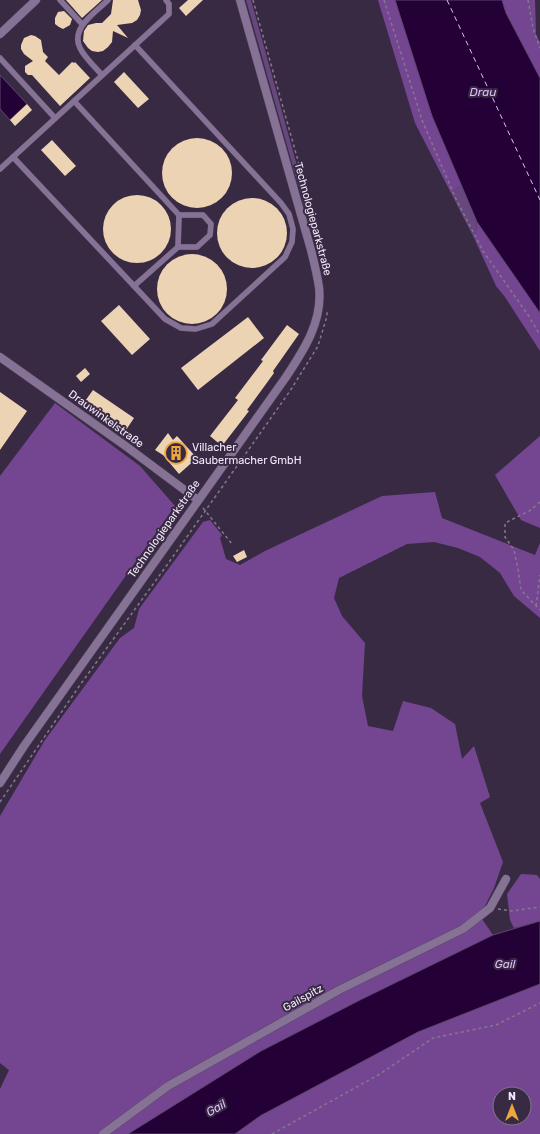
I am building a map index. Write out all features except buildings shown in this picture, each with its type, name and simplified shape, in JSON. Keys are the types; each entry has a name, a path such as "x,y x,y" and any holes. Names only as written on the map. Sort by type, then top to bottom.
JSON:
{"street":[{"path":"0,34 36,0"},
{"name":"Technologieparkstraße","path":"0,783 24,746 301,355 311,335 316,319 319,304 319,288 311,250 240,0"},
{"name":"Drauwinkelstraße","path":"0,357 127,447 198,500"},
{"name":"Gailspitz","path":"103,1134 168,1086 339,990 463,929 490,908 506,879"}],"lane":[{"path":"60,0 82,24"},
{"path":"102,75 80,48 77,37 82,24 108,0"},
{"path":"0,168 135,46 168,14 169,4 166,0"},
{"path":"13,157 165,319 181,328 196,329 212,324 285,257 292,242 293,229 289,214 281,203 135,46"},
{"path":"0,58 55,118"},
{"path":"74,101 179,214 178,247"},
{"path":"134,286 178,247 197,247 210,235 211,224 203,215 179,214"}],"path":[{"path":"253,0 327,264 327,279"},
{"path":"384,0 422,120 455,197 483,251 528,315 540,335"},
{"path":"528,0 533,28 540,48"},
{"path":"0,802 80,685 290,391 318,346 327,316 327,308"},
{"path":"198,500 232,544"},
{"path":"540,502 531,510 505,523 506,537 514,550 521,590 540,610"},
{"path":"536,606 540,575"},
{"path":"490,908 512,912 540,907"},
{"path":"272,1134 380,1074 433,1038 496,1025 540,1003"}],"shaded area":[{"path":"246,0 251,0 312,220 315,237 312,234"},
{"path":"378,0 395,0 432,116 462,185 451,193 415,123"},
{"path":"502,0 535,0 536,35 540,42 540,78 506,13"},
{"path":"462,185 477,222 475,240 451,193"},
{"path":"477,222 540,313 540,351 505,297 496,286 475,240"},
{"path":"55,403 140,466 175,506 0,754 0,476"},
{"path":"540,436 540,528 521,520 495,475"},
{"path":"435,492 442,518 535,555 540,543 540,618 514,596 500,573 480,557 458,548 434,542 407,544 339,578 334,598 342,616 365,643 362,696 368,726 393,731 403,701 431,708 455,724 462,759 474,746 490,797 480,803 503,862 494,888 480,916 493,935 362,999 261,1051 128,1134 0,1134 0,1089 9,1070 0,1063 0,816 45,740 120,638 134,628 139,609 203,522 210,520 222,535 220,538 226,559 240,565 265,551 382,496"},
{"path":"521,874 537,875 540,879 540,921 514,928 510,920 507,894"},
{"path":"540,984 540,1134 235,1134 260,1116 418,1032"}],"water":[{"name":"Drau","path":"395,0 502,0 506,13 540,78 540,313 477,222 432,116"},
{"path":"0,75 27,104 10,120 0,109"},
{"name":"Gail","path":"540,921 540,984 418,1032 260,1116 235,1134 128,1134 261,1051 362,999 493,935"}],"ferry route":[{"path":"447,0 540,200"}],"place":[{"name":"Villacher Saubermacher GmbH","path":"176,453"}]}
